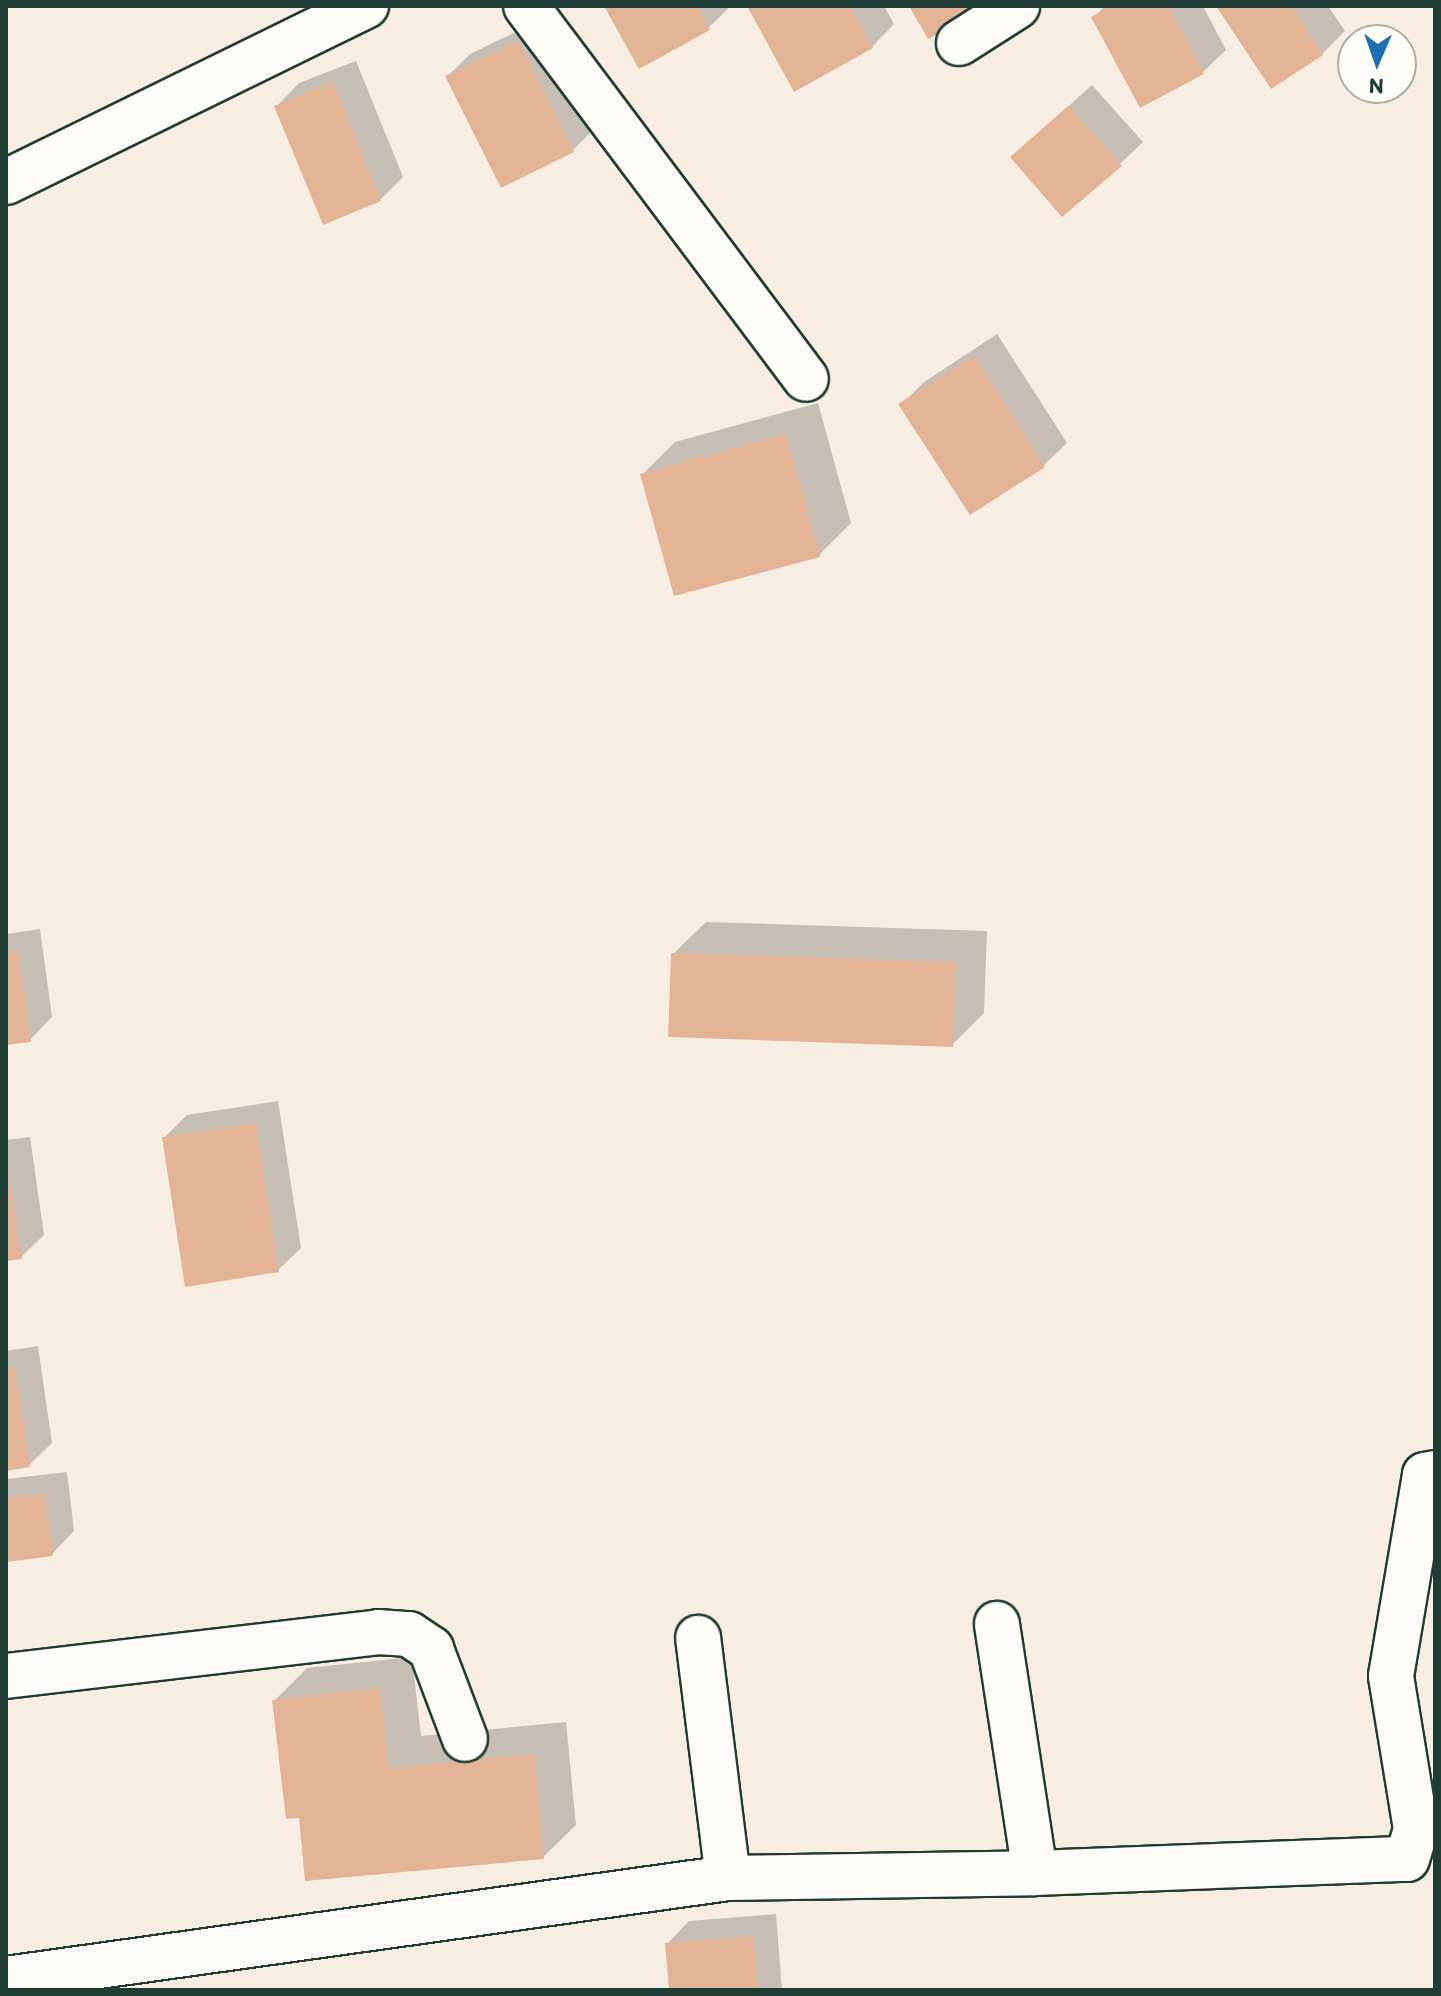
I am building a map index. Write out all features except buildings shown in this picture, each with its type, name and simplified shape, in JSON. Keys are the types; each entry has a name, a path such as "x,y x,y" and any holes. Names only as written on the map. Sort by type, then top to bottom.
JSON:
{"street":[{"path":"6,182 366,6"},
{"path":"526,6 806,379"},
{"path":"959,43 1017,6"},
{"path":"6,1979 728,1878 1035,1873 1407,1859 1416,1829 1391,1676 1425,1475 1435,1473"},
{"path":"997,1624 1035,1873"},
{"path":"6,1676 378,1632 409,1634 431,1649 465,1739"},
{"path":"698,1638 728,1878"}]}
